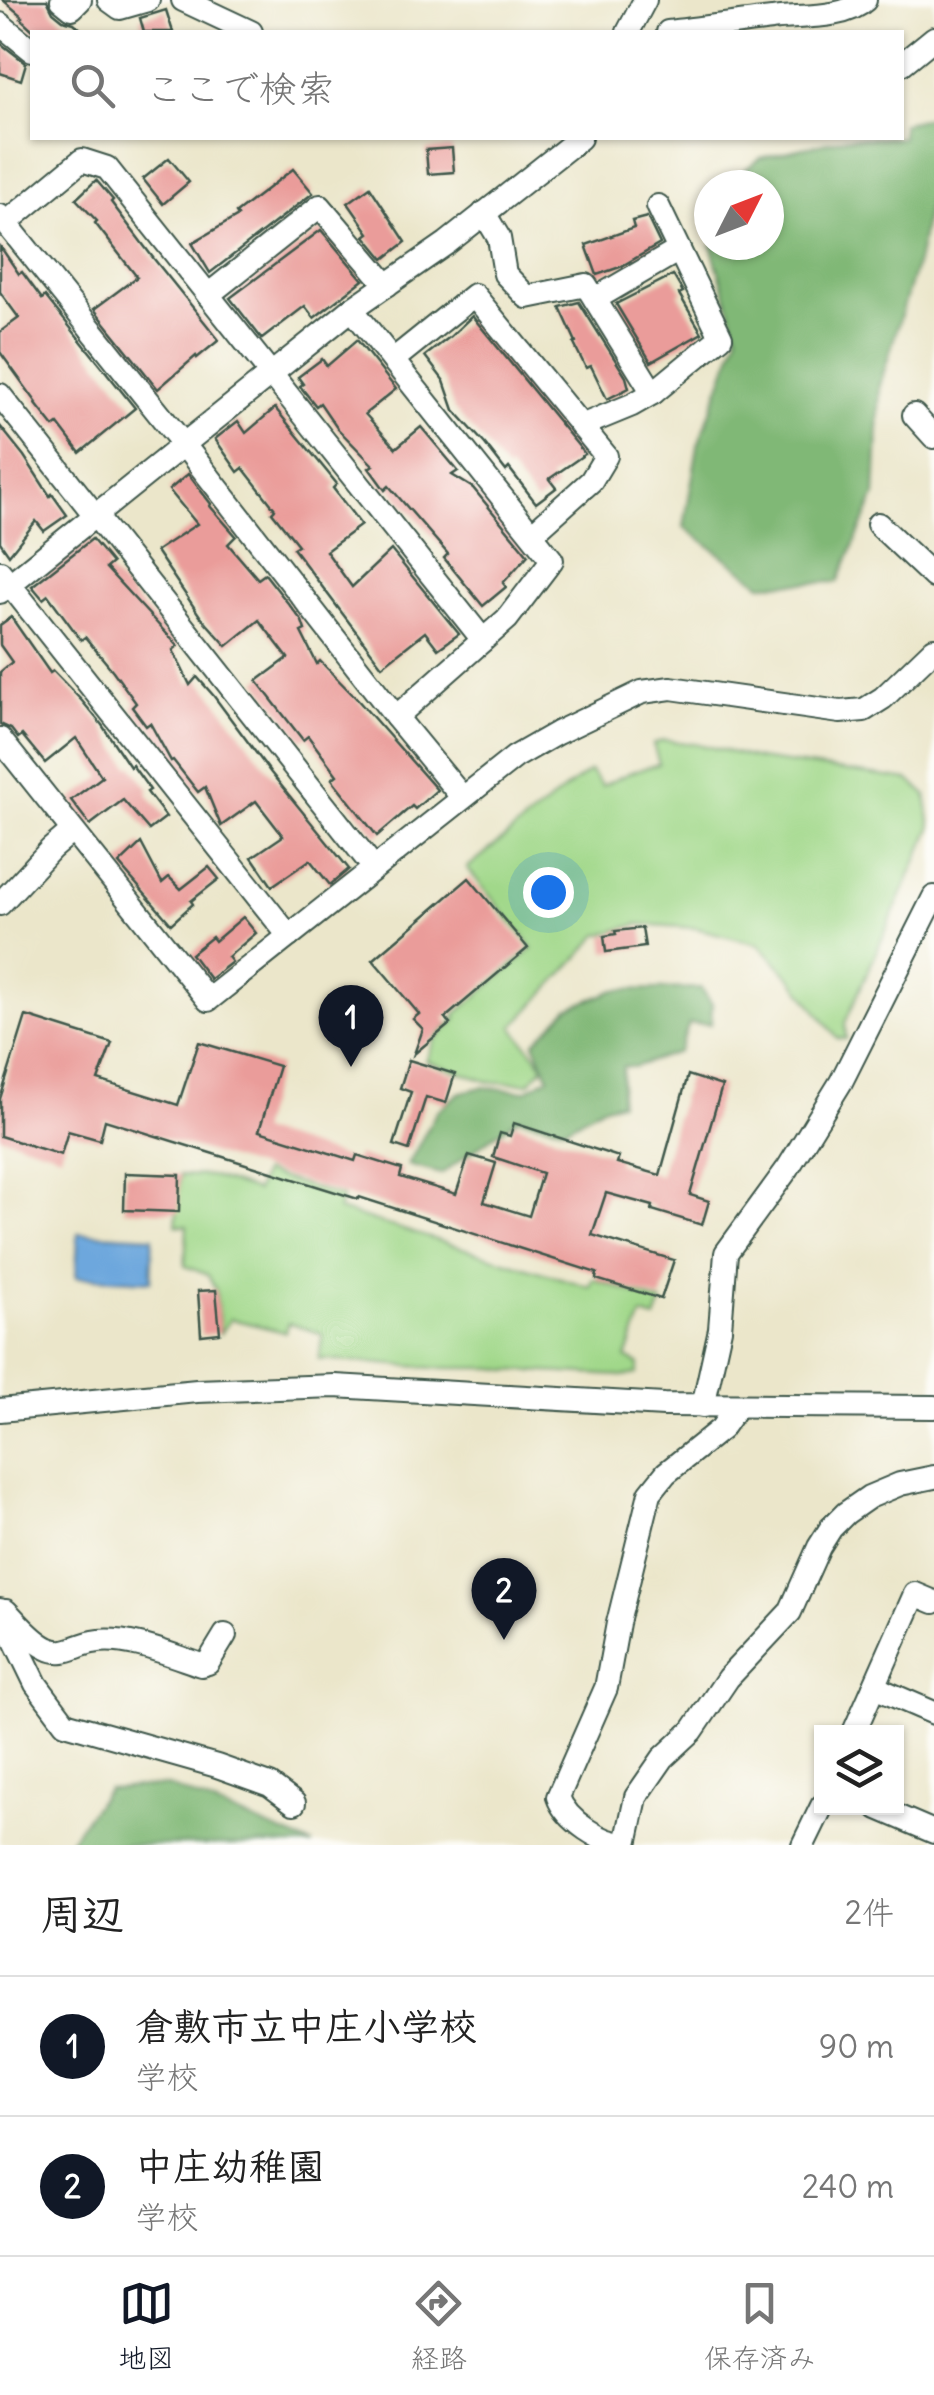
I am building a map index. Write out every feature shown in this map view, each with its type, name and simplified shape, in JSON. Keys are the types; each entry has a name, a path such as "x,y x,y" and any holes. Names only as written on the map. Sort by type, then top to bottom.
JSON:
{"street":[{"path":"62,0 72,8 80,0"},
{"path":"109,0 120,8 148,0"},
{"path":"183,0 247,30"},
{"path":"629,30 645,0"},
{"path":"684,30 819,16 858,6 865,0"},
{"path":"0,24 30,48"},
{"path":"904,62 934,38"},
{"path":"289,936 3,583 96,516 352,310 577,140"},
{"path":"462,797 3,220 82,160 107,168 483,640"},
{"path":"208,295 320,206 387,285"},
{"path":"581,426 653,393 721,337 658,206"},
{"path":"484,213 499,238 505,274 526,297 586,285 653,393"},
{"path":"595,300 679,250"},
{"path":"393,360 474,295 606,456 591,481 532,534"},
{"path":"352,310 552,560 507,619 396,717"},
{"path":"0,395 374,868"},
{"path":"914,416 934,437"},
{"path":"878,524 934,577"},
{"path":"0,739 208,1000 462,797 515,757 556,733 642,692 671,688 840,712 864,710 883,698 934,649"},
{"path":"0,904 50,849 72,831"},
{"path":"703,1406 720,1329 726,1252 788,1168 841,1082 934,897"},
{"path":"0,1410 198,1390 335,1386 703,1406 934,1407"},
{"path":"737,1406 721,1429 666,1473 650,1493 606,1688 558,1797 570,1817 612,1844 626,1844 636,1797 663,1758 692,1732 728,1678 790,1612 831,1528 869,1497 900,1484 934,1477"},
{"path":"857,1725 915,1594 934,1602"},
{"path":"0,1607 49,1650 66,1652 95,1641 125,1642 201,1665 208,1663 224,1635"},
{"path":"0,1607 36,1684 65,1722 235,1773 270,1786 294,1804"},
{"path":"874,1687 934,1713"},
{"path":"803,1845 818,1815"},
{"path":"894,1815 934,1832"}],"green space":[{"path":"934,116 934,173 918,258 880,385 875,496 838,582 761,584 684,527 698,446 738,336 715,260 784,260 784,170 744,170 760,158 836,140 904,140 904,124"},
{"path":"664,740 758,759 909,780 926,795 931,828 845,1023 846,1039 837,1038 793,980 759,944 696,928 639,924 599,935 513,1027 544,1066 529,1083 489,1082 426,1061 434,1041 457,1019 455,1015 533,948 467,868 590,771 602,786 659,764 653,744"},
{"path":"701,988 712,1004 711,1024 689,1024 678,1052 634,1067 623,1066 620,1102 601,1107 565,1128 518,1118 441,1174 408,1165 437,1111 459,1093 482,1087 525,1091 549,1077 534,1043 569,1008 615,990"},
{"path":"263,1172 342,1197 338,1210 590,1287 593,1279 662,1303 656,1319 642,1315 626,1358 639,1364 637,1374 434,1368 319,1359 323,1334 289,1323 285,1332 231,1319 220,1333 216,1290 208,1275 185,1266 187,1226 176,1225 180,1175 211,1176 256,1191"},
{"path":"167,1786 313,1845 66,1845 107,1789"}],"water":[{"path":"78,1233 153,1237 151,1281 76,1277"}],"building":[{"path":"3,0 47,0 53,12 82,30 33,30"},
{"path":"166,10 172,30 143,30 140,18"},
{"path":"0,43 26,63 21,80 0,73"},
{"path":"452,148 454,172 428,174 426,150"},
{"path":"169,158 189,182 163,204 143,179"},
{"path":"293,169 313,193 210,273 192,243 238,216 236,213"},
{"path":"96,180 219,340 158,389 94,309 137,277 76,199"},
{"path":"370,187 406,242 384,259 365,236 369,233 348,203"},
{"path":"647,217 660,244 597,275 586,245 634,228 632,221"},
{"path":"321,230 363,280 314,318 305,306 262,339 230,298"},
{"path":"0,246 19,274 22,272 42,299 45,296 135,408 80,453 58,424 54,427 0,352 0,332 19,318 0,292"},
{"path":"673,275 683,292 679,294 702,333 651,362 616,304"},
{"path":"579,302 626,377 629,388 607,399 591,366 586,368 560,307"},
{"path":"472,316 585,454 549,479 556,488 536,503 454,410 444,381 425,356"},
{"path":"357,340 396,389 365,414 396,448 421,427 458,471 452,475 473,488 528,555 503,583 506,587 483,606 444,558 448,554 389,486 385,490 369,468 373,465 337,428 320,403 316,406 300,386 303,384 298,377 322,359 327,366"},
{"path":"275,408 337,484 333,488 361,525 326,551 352,587 391,550 459,634 438,649 425,632 382,666 293,548 298,545 272,512 275,509 243,468 238,472 215,439 238,421 246,433"},
{"path":"0,426 67,515 44,531 36,521 9,555 0,542"},
{"path":"188,474 236,536 228,544 258,579 265,574 302,621 305,630 301,632 317,664 320,661 356,698 437,790 377,836 332,779 337,775 308,736 303,740 257,681 288,658 259,620 227,646 200,616 156,551 197,524 169,490"},
{"path":"92,539 112,563 106,568 178,646 173,650 190,685 197,677 213,695 349,869 330,885 310,860 272,886 252,857 283,836 256,801 221,826 205,787 198,792 171,761 150,723 146,726 132,707 136,703 113,671 85,637 81,640 48,595 43,599 32,586"},
{"path":"11,617 50,673 53,671 82,701 150,790 147,792 166,817 149,830 123,800 90,825 71,800 102,777 76,738 45,763 22,735 18,738 0,724 0,672 12,662 0,645 0,625"},
{"path":"141,843 162,883 169,877 181,889 209,867 219,879 191,901 193,904 171,924 119,864"},
{"path":"469,878 528,948 445,1018 450,1024 414,1054 423,1029 413,1019 419,1014 373,960"},
{"path":"243,917 256,933 228,957 232,962 210,979 191,954 212,937 215,941"},
{"path":"642,928 645,947 606,952 604,936"},
{"path":"26,1016 112,1043 98,1080 178,1105 199,1042 279,1066 259,1131 355,1161 357,1155 402,1169 400,1177 456,1194 469,1155 496,1163 484,1202 529,1216 542,1173 493,1157 500,1133 510,1136 514,1123 619,1157 617,1163 660,1175 688,1075 722,1086 690,1195 709,1201 702,1225 606,1193 592,1235 674,1260 661,1299 596,1279 597,1273 105,1120 100,1140 68,1131 61,1155 0,1136 0,1099"},
{"path":"409,1060 455,1074 446,1103 426,1097 409,1150 394,1145 411,1092 400,1088"},
{"path":"125,1173 180,1175 179,1212 124,1210"},
{"path":"216,1290 220,1333 201,1335 198,1291"}],"place":[{"name":"倉敷市立中庄小学校","path":"351,1067"},
{"name":"中庄幼稚園","path":"504,1640"}]}
